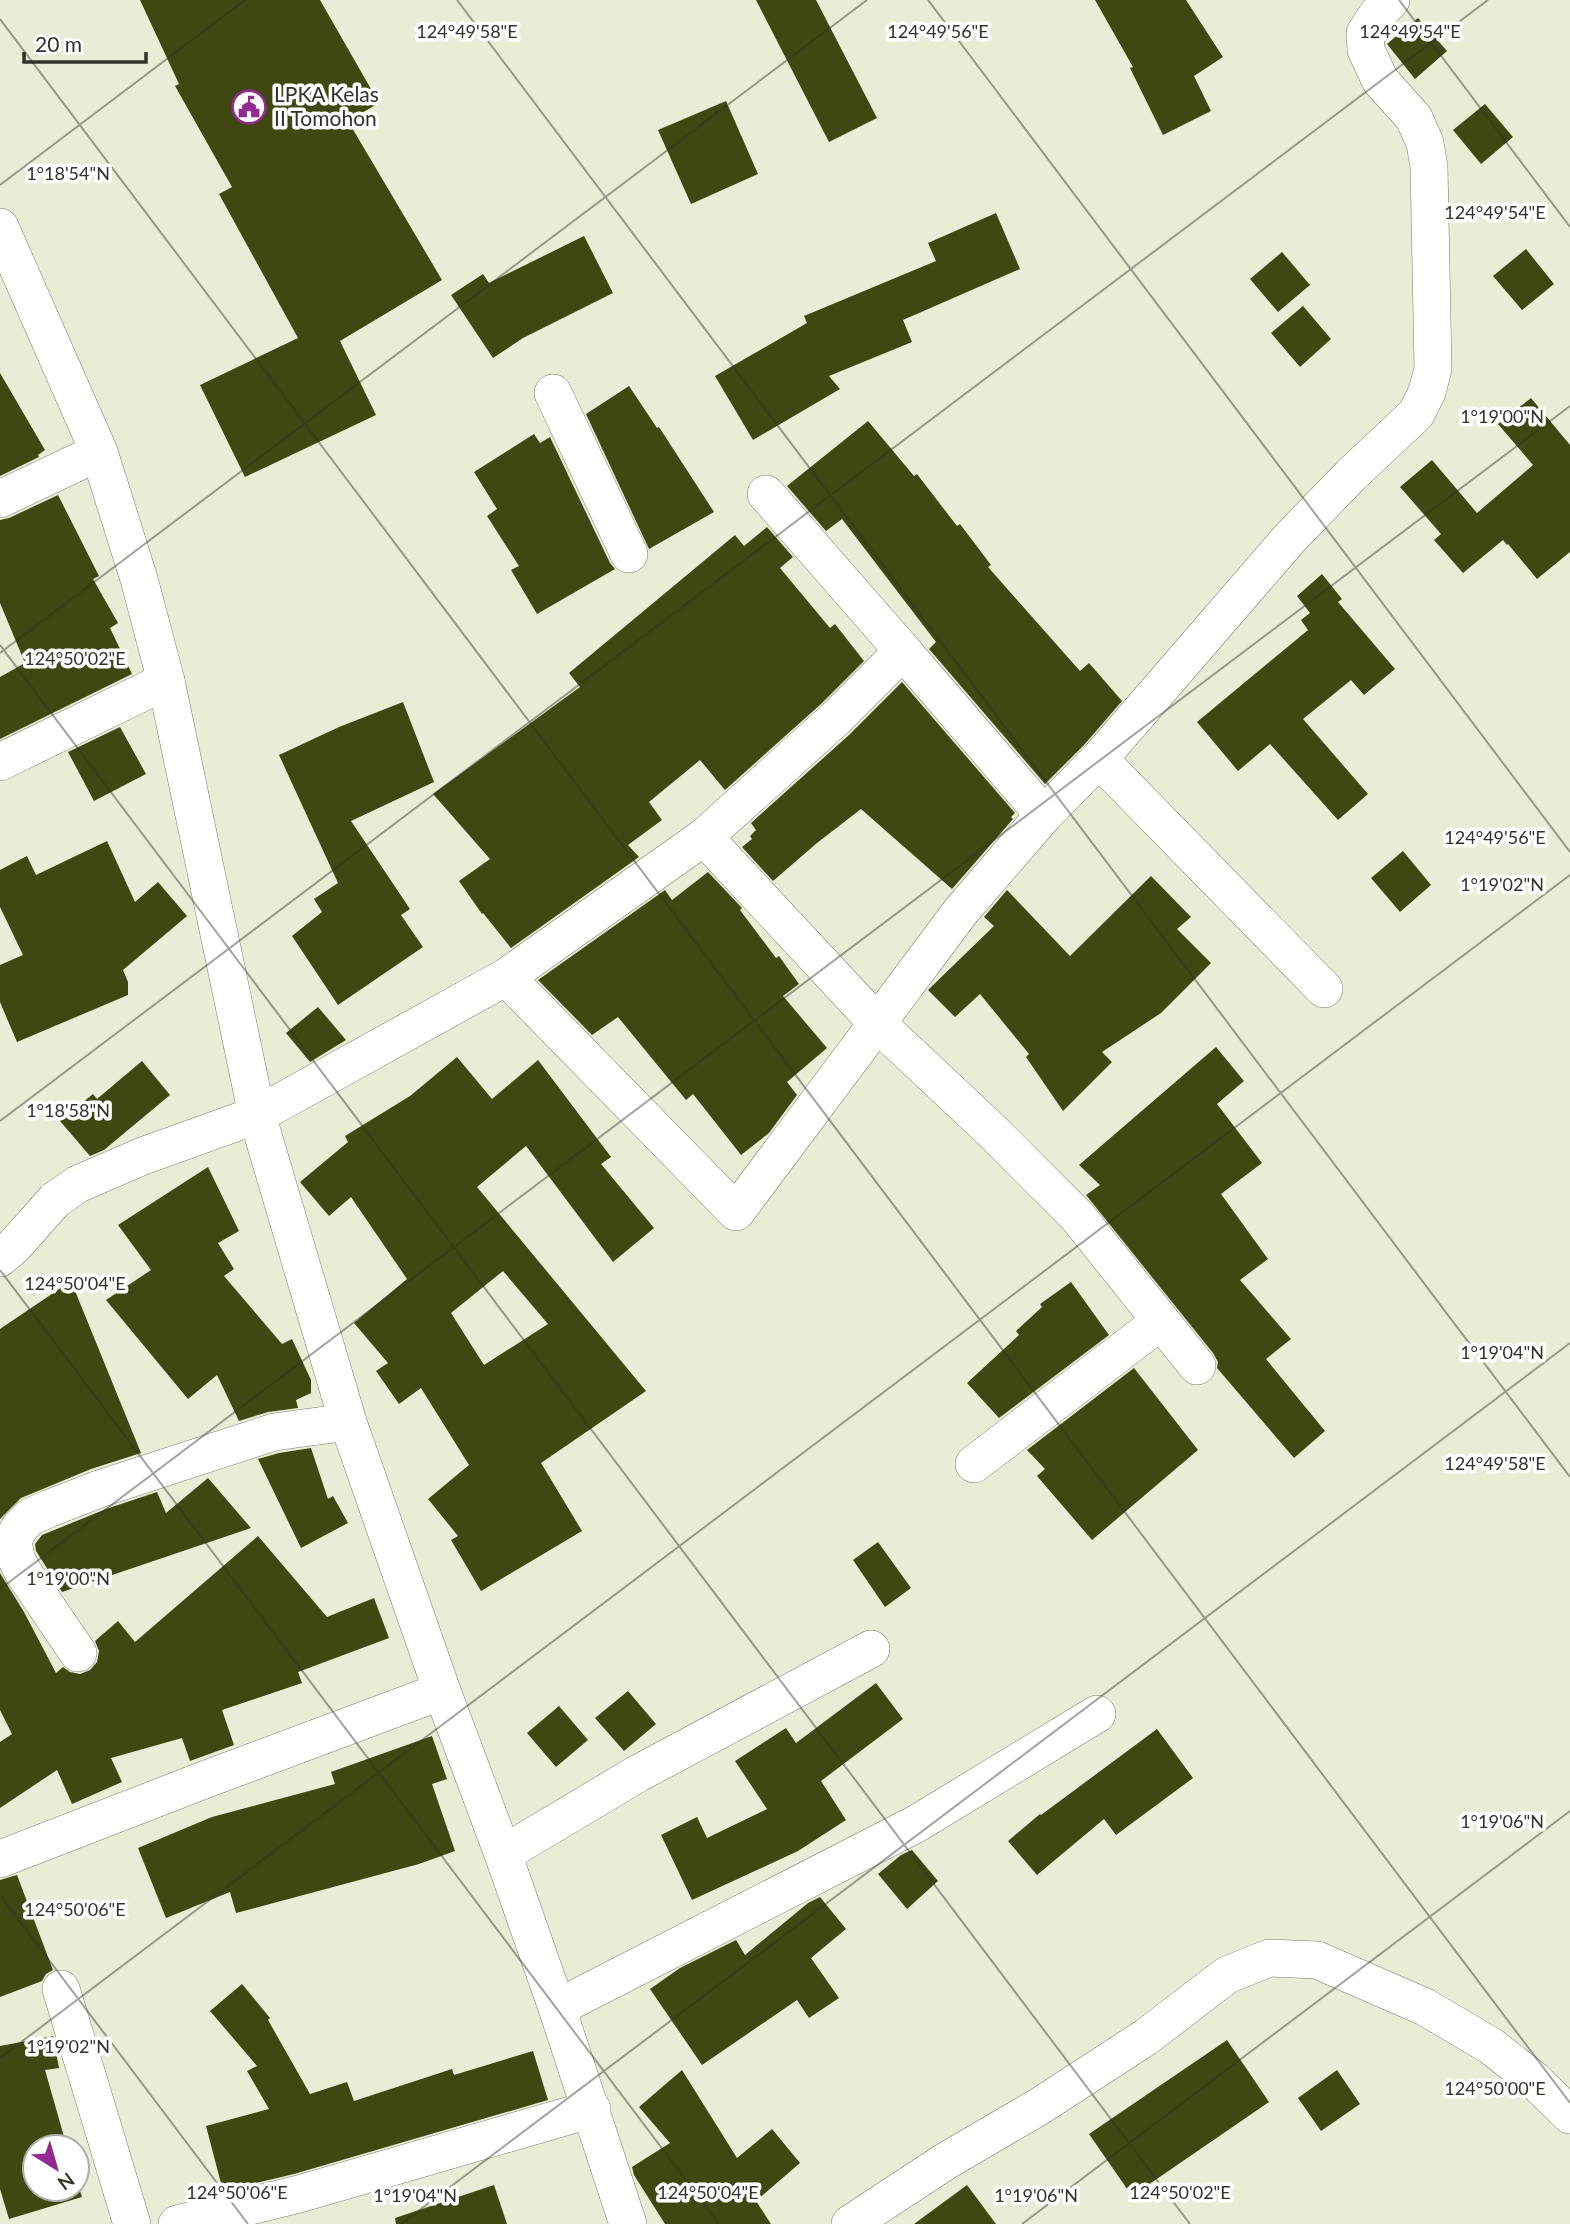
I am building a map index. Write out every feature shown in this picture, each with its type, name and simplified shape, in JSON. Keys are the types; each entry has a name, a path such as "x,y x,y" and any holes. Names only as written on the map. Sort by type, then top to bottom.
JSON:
{"street":[{"path":"506,978 736,1212 961,911 1044,815 1100,759 1290,538 1351,475 1416,414 1427,392 1433,369 1429,167 1425,143 1414,118 1380,80 1366,50 1365,33 1391,0"},
{"path":"0,227 99,452 139,579 166,681 257,1115 348,1422 557,2008 628,2224"},
{"path":"553,393 629,554"},
{"path":"0,499 99,452"},
{"path":"766,494 1044,815"},
{"path":"0,1258 55,1200 78,1184 143,1156 257,1115 506,978 704,837 835,719 903,651"},
{"path":"0,762 166,681"},
{"path":"1100,759 1324,989"},
{"path":"704,837 878,1024 991,1130 1077,1216 1197,1366"},
{"path":"974,1464 1161,1321"},
{"path":"78,1653 16,1558 13,1541 19,1528 30,1517 99,1489 274,1432 348,1422"},
{"path":"503,1854 637,1774 871,1649"},
{"path":"0,1859 442,1691"},
{"path":"557,2008 916,1824 1097,1714"},
{"path":"850,2224 946,2161 1040,2106 1146,2036 1227,1975 1269,1958 1317,1960 1425,2007 1491,2046 1534,2080 1570,2115"},
{"path":"61,1989 132,2224"},
{"path":"177,2224 299,2194 592,2109"}],"building":[{"path":"140,0 320,0 379,103 348,121 442,280 340,341 376,415 245,477 200,385 298,338 219,194 232,187 175,86 179,84"},
{"path":"756,0 816,0 877,118 829,142"},
{"path":"1095,0 1186,0 1223,57 1194,76 1211,111 1163,135 1130,68 1133,67"},
{"path":"1418,18 1447,51 1415,79 1387,44"},
{"path":"726,101 758,174 691,204 658,130"},
{"path":"1485,104 1513,137 1481,164 1453,130"},
{"path":"996,213 1020,269 903,320 912,342 829,376 840,389 753,440 715,376 807,323 804,316 936,261 928,243"},
{"path":"584,236 613,293 523,338 493,358 451,295 483,274 489,283"},
{"path":"1526,249 1554,284 1522,310 1493,276"},
{"path":"1282,252 1310,285 1278,312 1250,279"},
{"path":"1303,306 1331,339 1300,367 1271,333"},
{"path":"0,373 45,450 39,457 0,476"},
{"path":"629,386 714,512 649,549 586,414"},
{"path":"1531,398 1570,445 1570,552 1537,579 1503,540 1463,573 1434,540 1441,534 1400,487 1432,460 1477,513 1533,465 1498,424"},
{"path":"868,421 914,476 917,474 957,526 960,524 991,565 988,567 1080,671 1089,663 1122,701 1045,784 929,649 936,642 842,519 826,531 787,486"},
{"path":"534,434 540,443 550,437 615,569 537,614 511,570 519,566 487,516 497,509 474,472"},
{"path":"58,495 99,576 93,579 118,623 110,628 132,674 0,739 0,677 25,663 0,603 0,520"},
{"path":"767,527 793,557 780,568 830,628 835,624 864,661 821,704 725,790 700,760 649,802 662,820 628,845 639,857 511,948 459,881 490,859 433,794 580,687 569,673 735,535 744,546"},
{"path":"1322,574 1342,599 1338,602 1395,669 1364,695 1351,680 1303,719 1368,794 1338,820 1270,744 1238,771 1197,722 1308,630 1301,620 1310,613 1297,596"},
{"path":"902,682 1015,813 1011,817 1013,819 952,889 861,809 773,881 742,847 752,839 750,836 756,830 751,823 849,735"},
{"path":"403,702 434,782 351,821 410,909 401,915 423,947 338,1005 292,936 322,912 314,899 338,883 279,755 339,727"},
{"path":"120,727 146,774 94,801 68,752"},
{"path":"107,841 135,902 158,882 187,916 123,970 128,982 128,995 17,1042 0,1002 0,965 23,955 0,907 0,870 27,856 36,875"},
{"path":"1403,851 1431,885 1400,912 1371,878"},
{"path":"708,872 742,908 740,910 776,958 779,956 799,984 783,996 827,1048 787,1082 797,1095 769,1133 741,1155 693,1094 686,1100 618,1017 592,1035 538,980 665,890 672,900"},
{"path":"1151,876 1191,917 1177,929 1211,963 1161,1013 1102,1052 1112,1062 1063,1111 1026,1057 1029,1054 980,994 955,1017 928,990 994,926 984,917 1007,890 1070,956"},
{"path":"318,1007 346,1040 310,1062 286,1033"},
{"path":"1216,1047 1244,1081 1217,1104 1262,1163 1221,1194 1268,1259 1240,1280 1291,1339 1266,1359 1325,1431 1294,1458 1217,1368 1218,1362 1213,1353 1086,1195 1100,1185 1079,1165"},
{"path":"457,1057 492,1099 538,1060 611,1157 601,1164 654,1228 613,1262 526,1146 477,1187 646,1391 541,1463 582,1531 481,1591 451,1540 458,1536 428,1499 469,1465 421,1388 399,1404 376,1371 388,1363 354,1323 407,1279 351,1197 329,1216 300,1182 348,1142 345,1136 410,1096","holes":["503,1271 548,1324 484,1365 451,1313"]},
{"path":"142,1061 170,1095 104,1150 90,1156 60,1121 93,1094 97,1099"},
{"path":"208,1167 239,1231 218,1243 234,1269 224,1276 282,1344 292,1339 311,1380 311,1393 296,1400 298,1408 268,1412 239,1421 217,1375 188,1399 106,1300 151,1270 118,1225"},
{"path":"71,1281 141,1453 91,1469 21,1498 0,1519 0,1329"},
{"path":"1071,1282 1109,1335 999,1418 967,1383 1019,1335 1016,1331 1042,1307 1040,1304"},
{"path":"1134,1368 1198,1450 1092,1540 1037,1476 1045,1469 1027,1450"},
{"path":"311,1448 328,1499 333,1496 348,1523 301,1548 258,1459"},
{"path":"208,1478 251,1528 62,1592 36,1551 35,1544 42,1535 157,1492 166,1513"},
{"path":"258,1536 327,1617 374,1598 389,1638 298,1672 302,1683 222,1710 234,1745 190,1761 182,1738 111,1758 122,1782 72,1804 57,1770 0,1808 0,1742 12,1734 0,1710 0,1573 56,1673 63,1667 80,1674 90,1670 97,1662 99,1651 95,1641 118,1621 135,1642"},
{"path":"878,1542 911,1588 885,1607 853,1560"},
{"path":"876,1683 903,1719 821,1781 846,1820 798,1851 692,1900 661,1835 697,1817 707,1838 767,1809 735,1761 786,1728 796,1743"},
{"path":"628,1691 656,1724 624,1751 595,1718"},
{"path":"559,1706 588,1740 556,1767 527,1733"},
{"path":"1157,1729 1193,1778 1116,1835 1104,1819 1037,1875 1008,1841 1040,1814"},
{"path":"432,1736 447,1779 432,1784 455,1851 419,1864 236,1913 230,1892 166,1918 138,1848 212,1817 335,1784 331,1772"},
{"path":"912,1850 938,1881 907,1909 878,1874 901,1855"},
{"path":"17,1875 53,1970 46,1974 42,1981 0,1997 0,1880"},
{"path":"820,1897 846,1929 811,1958 839,1998 809,2018 797,2000 702,2065 650,1989 680,1968 736,1940 745,1955 808,1903"},
{"path":"242,1984 270,2018 268,2020 310,2094 347,2082 354,2101 452,2069 454,2075 533,2051 548,2100 294,2174 223,2191 206,2126 269,2109 247,2071 257,2066 210,2011"},
{"path":"53,2036 59,2068 45,2070 63,2133 21,2133 21,2203 62,2203 9,2219 0,2189 0,2046"},
{"path":"1227,2040 1269,2102 1132,2196 1089,2134"},
{"path":"682,2070 737,2158 772,2129 800,2163 756,2201 771,2224 665,2224 634,2175 632,2167 670,2143 639,2107"},
{"path":"1337,2070 1360,2104 1321,2131 1298,2098"},
{"path":"494,2185 507,2224 396,2224 395,2218"},
{"path":"967,2185 996,2224 914,2224"}],"place":[{"name":"LPKA Kelas II Tomohon","path":"249,107"}]}
